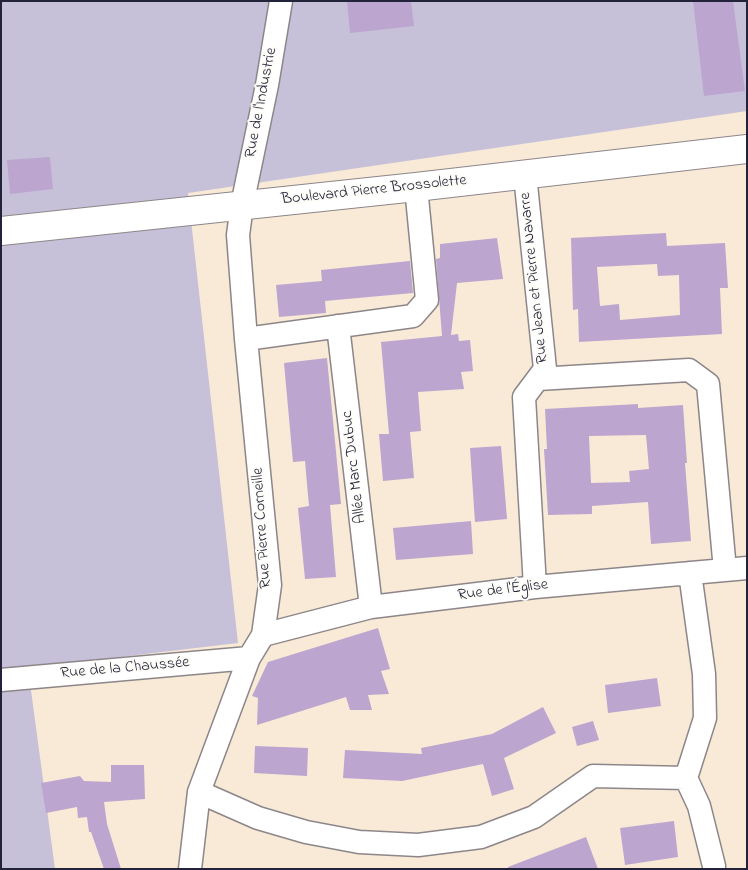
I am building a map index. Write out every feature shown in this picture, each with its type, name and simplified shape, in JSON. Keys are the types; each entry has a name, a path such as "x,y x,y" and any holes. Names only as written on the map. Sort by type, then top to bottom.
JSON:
{"main road":[{"name":"Boulevard Pierre Brossolette","path":"1,231 416,188 747,148"}],"street":[{"name":"Rue de l'Industrie","path":"242,206 281,1"},
{"name":"Rue Jean et Pierre Navarre","path":"525,175 545,369 524,397 535,587"},
{"path":"246,339 413,316 427,300 416,188"},
{"name":"Rue Pierre Corneille","path":"190,869 199,792 249,658 262,636 270,585 246,339 238,235 242,206"},
{"name":"Allée Marc Dubuc","path":"338,326 371,607"},
{"name":"Rue Jean et Pierre Navarre","path":"538,379 689,370 708,384 736,569"},
{"name":"Rue de l'Église","path":"262,636 371,607 535,587 736,569"},
{"path":"690,573 704,674 705,718 686,778 699,806 714,866"},
{"name":"Rue de la Chaussée","path":"1,680 249,658"},
{"path":"199,792 258,818 306,832 359,842 418,844 481,838 534,817 593,776 686,778"}],"shaded area":[{"path":"1,1 747,1 747,111 188,193 238,643 28,668 55,869 1,869"}],"building":[{"path":"347,1 411,1 414,26 350,33"},
{"path":"693,1 733,1 745,91 704,96"},
{"path":"50,157 53,189 10,194 7,160"},
{"path":"666,233 667,246 725,243 728,288 720,288 722,334 579,342 578,309 573,310 571,238","holes":["657,264 658,276 679,275 680,315 620,320 619,304 600,306 597,267"]},
{"path":"497,238 503,279 457,283 451,335 458,334 459,341 470,340 473,371 461,372 464,389 418,392 421,431 410,432 414,478 383,481 379,434 389,434 381,342 442,336 436,259 440,258 440,244"},
{"path":"410,261 413,293 325,301 326,313 279,317 276,285 322,281 321,270"},
{"path":"327,358 341,504 330,505 336,577 305,579 298,508 309,506 305,461 293,462 284,363"},
{"path":"638,404 638,408 683,405 691,541 651,544 648,502 592,506 592,514 548,515 544,449 547,449 545,409","holes":["646,435 649,469 629,471 630,482 591,483 589,436"]},
{"path":"501,446 507,519 475,522 470,448"},
{"path":"471,521 473,554 396,560 393,528"},
{"path":"378,628 390,669 381,671 389,694 368,695 372,710 350,710 346,697 257,725 258,698 252,696 268,662"},
{"path":"657,678 661,706 608,713 605,685"},
{"path":"543,707 556,733 504,758 514,789 492,796 483,764 402,781 343,778 345,750 422,754 421,748 492,734"},
{"path":"593,721 599,740 577,746 572,727"},
{"path":"255,746 308,748 307,776 254,773"},
{"path":"111,765 144,765 145,799 104,802 107,824 121,869 104,869 91,832 89,832 87,817 78,818 77,807 46,813 41,783 80,776 84,781 111,782"},
{"path":"674,821 678,857 625,865 620,828"},
{"path":"586,837 598,869 508,869 508,867"}]}
